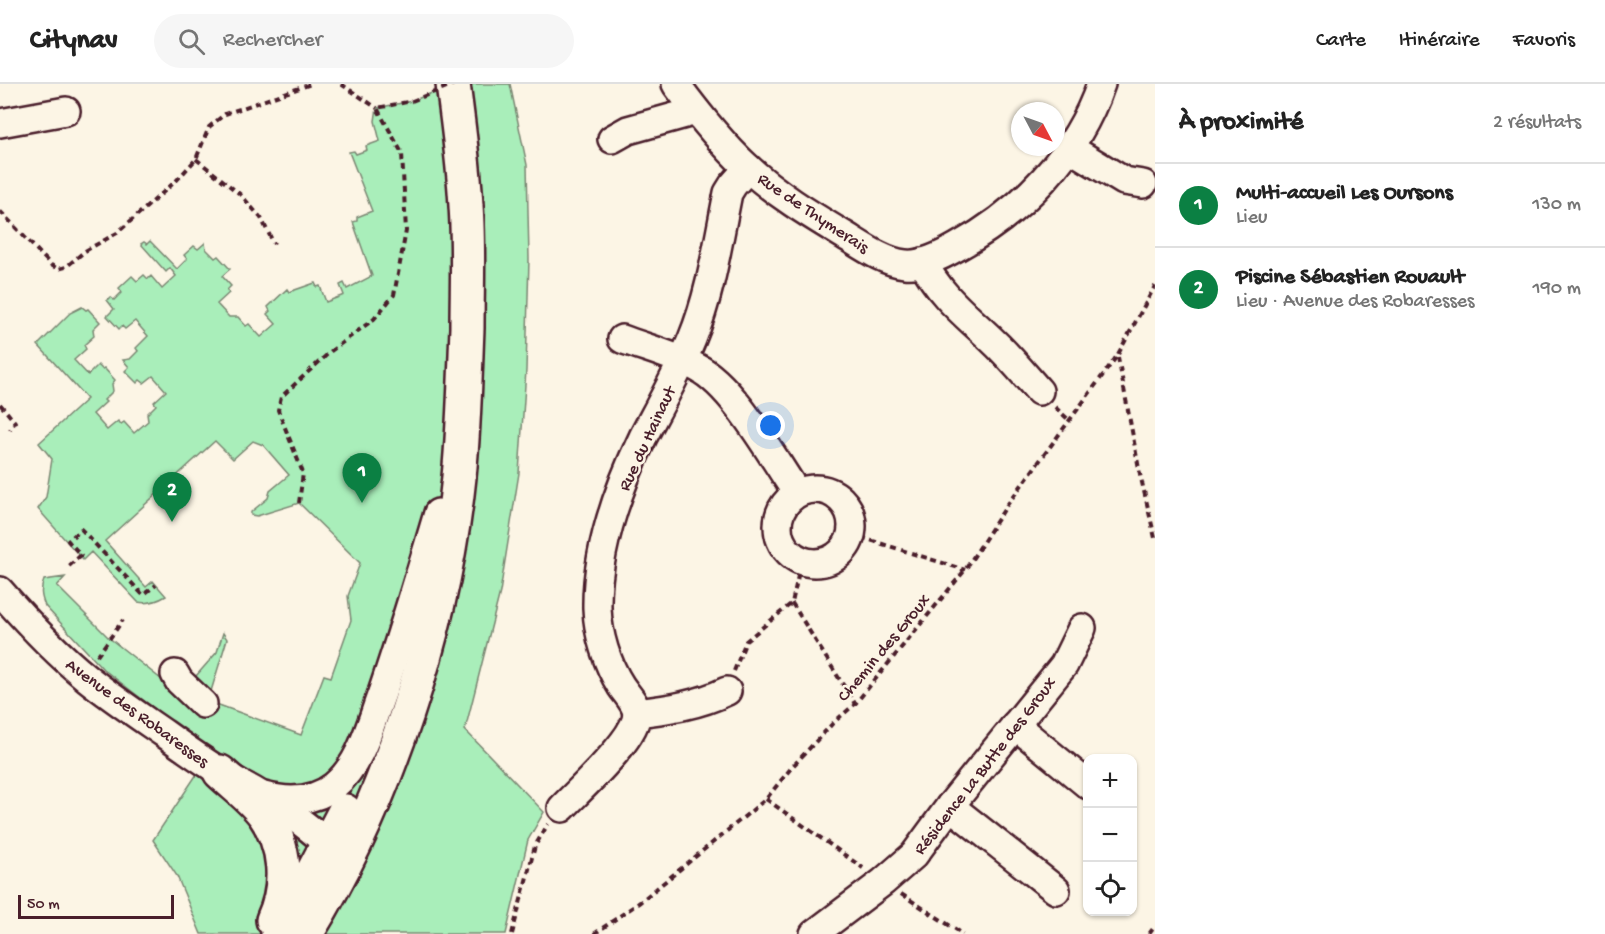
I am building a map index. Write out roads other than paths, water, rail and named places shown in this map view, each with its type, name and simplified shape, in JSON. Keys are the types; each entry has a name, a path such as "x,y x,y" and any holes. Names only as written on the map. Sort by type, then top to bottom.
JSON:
{"main road":[{"path":"306,934 335,883 382,782 403,726 429,639 444,566 459,478 466,365 468,258 467,207 453,84"},
{"path":"278,934 328,844 361,776 393,690 420,594 466,365"},
{"path":"220,772 264,815 279,846 284,876 283,890 280,904 266,934"}],"street":[{"name":"Rue de Thymerais","path":"676,84 712,130 748,168 812,216 879,255 907,265 923,262"},
{"path":"1038,391 1003,351 942,292 923,262 945,254 966,242 1012,211 1050,173 1082,126 1101,84"},
{"path":"0,123 66,111"},
{"path":"612,139 628,129 696,111"},
{"path":"1068,147 1124,181 1143,184"},
{"name":"Rue du Hainaut","path":"637,713 633,701 611,667 601,637 597,610 598,588 610,526 622,487 642,440 682,361 702,311 728,193 748,168"},
{"path":"622,339 697,367 724,389 796,493"},
{"path":"808,489 820,489 837,497 849,510 852,522 851,534 846,546 838,556 826,562 813,564 801,562 782,546 777,523 780,511 796,493 808,489"},
{"path":"260,795 285,800 314,797 333,787 352,766 372,720 396,652 438,513"},
{"name":"Avenue des Robaresses","path":"0,591 54,649 83,675 220,772 260,795 328,844"},
{"name":"Résidence La Butte des Groux","path":"814,934 883,882 914,855 954,801 1064,665 1082,628"},
{"path":"175,674 179,681 203,704"},
{"path":"562,808 628,735 637,720 637,713 687,706 727,691"},
{"path":"1015,726 1083,781"},
{"path":"954,801 1060,886"},
{"path":"295,934 334,863 335,852 328,844"}],"place":[{"name":"Multi-accueil Les Oursons","path":"362,503"},
{"name":"Piscine Sébastien Rouault","path":"172,522"}]}
